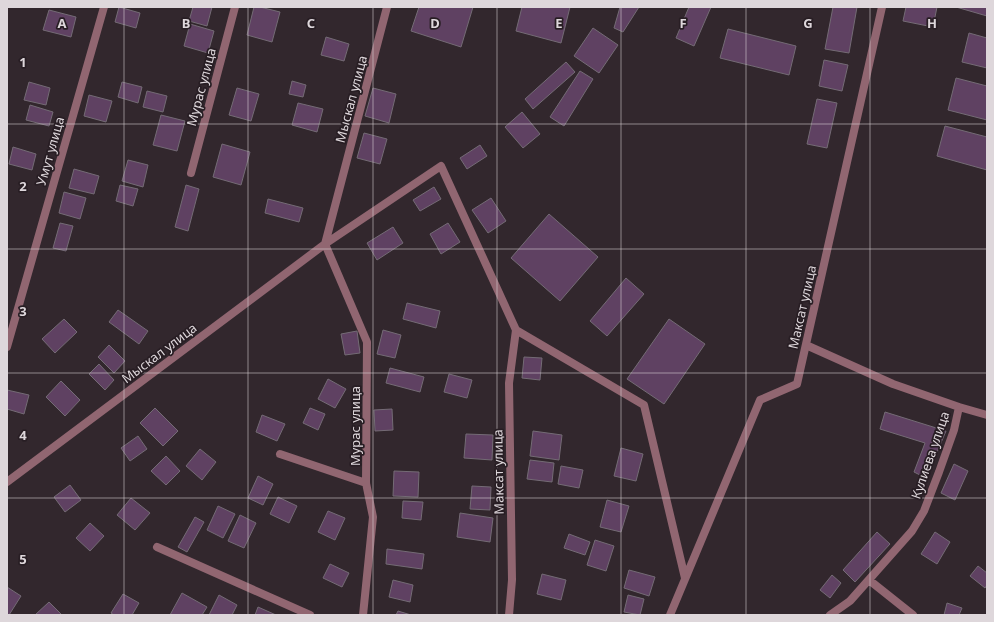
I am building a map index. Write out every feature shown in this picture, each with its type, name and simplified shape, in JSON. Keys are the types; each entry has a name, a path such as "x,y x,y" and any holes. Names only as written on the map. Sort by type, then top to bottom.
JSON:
{"street":[{"name":"Умут улица","path":"7,347 104,7"},
{"name":"Мурас улица","path":"191,173 235,7"},
{"name":"Мыскал улица","path":"325,244 387,7"},
{"name":"Максат улица","path":"670,615 760,400 797,384 882,7"},
{"name":"Мыскал улица","path":"7,482 325,244 440,166 516,330"},
{"name":"Мурас улица","path":"325,244 367,342 366,483 373,517 363,615"},
{"name":"Максат улица","path":"509,615 512,580 509,383 516,330"},
{"path":"516,330 644,405 685,578"},
{"name":"Кулиева улица","path":"806,346 893,384 959,407 954,430 924,511 912,531 850,601 830,615"},
{"path":"959,407 987,415"},
{"path":"280,454 366,483"},
{"path":"157,547 310,615"},
{"path":"869,580 913,615"}],"building":[{"path":"119,7 140,13 136,28 115,22"},
{"path":"193,7 212,7 207,26 189,21"},
{"path":"254,7 280,12 272,42 247,35"},
{"path":"419,7 473,7 461,47 411,31"},
{"path":"522,7 570,7 561,43 516,31"},
{"path":"620,7 639,7 623,32 614,28"},
{"path":"689,7 711,7 694,46 676,38"},
{"path":"833,7 857,7 849,53 825,49"},
{"path":"906,7 937,7 933,27 903,21"},
{"path":"956,7 987,7 987,16"},
{"path":"49,10 76,17 71,37 43,30"},
{"path":"190,24 214,31 208,53 184,46"},
{"path":"593,28 618,45 599,73 574,56"},
{"path":"728,29 796,46 789,75 720,58"},
{"path":"969,33 987,38 987,68 962,62"},
{"path":"326,37 349,44 344,61 321,55"},
{"path":"824,60 848,65 842,91 819,86"},
{"path":"566,62 575,72 533,109 525,99"},
{"path":"580,71 593,79 564,126 550,117"},
{"path":"956,78 987,86 987,120 948,110"},
{"path":"292,81 306,85 303,97 289,94"},
{"path":"29,82 50,88 46,105 24,100"},
{"path":"122,82 142,87 138,103 118,97"},
{"path":"237,88 259,94 251,121 229,115"},
{"path":"373,88 396,94 389,123 365,116"},
{"path":"147,91 167,96 163,112 143,107"},
{"path":"89,95 112,101 106,122 84,116"},
{"path":"817,99 837,103 827,148 807,144"},
{"path":"298,103 323,109 317,132 292,125"},
{"path":"30,105 53,112 49,126 26,120"},
{"path":"522,112 540,134 523,148 505,127"},
{"path":"161,115 185,121 177,151 153,145"},
{"path":"945,126 987,137 987,170 937,156"},
{"path":"364,133 387,139 380,164 357,158"},
{"path":"222,144 250,152 241,185 213,177"},
{"path":"480,145 487,156 467,169 460,158"},
{"path":"13,147 36,154 32,170 9,164"},
{"path":"128,160 148,165 143,187 122,181"},
{"path":"74,169 99,176 94,194 69,188"},
{"path":"120,185 138,189 133,206 116,201"},
{"path":"186,185 199,189 188,231 175,227"},
{"path":"434,187 441,199 420,211 413,200"},
{"path":"64,192 86,198 80,219 59,213"},
{"path":"491,198 506,221 488,233 472,210"},
{"path":"268,199 303,208 299,222 265,213"},
{"path":"549,214 598,257 560,301 511,258"},
{"path":"60,223 73,226 66,251 53,248"},
{"path":"448,223 460,242 441,254 430,234"},
{"path":"393,227 403,243 377,260 367,243"},
{"path":"626,278 644,294 607,336 590,321"},
{"path":"407,303 440,311 436,328 403,319"},
{"path":"118,310 148,331 139,344 109,322"},
{"path":"64,319 77,332 55,353 42,339"},
{"path":"669,319 705,344 664,404 627,379"},
{"path":"383,330 401,335 395,358 377,354"},
{"path":"357,331 360,353 345,355 341,334"},
{"path":"109,345 125,361 114,373 98,357"},
{"path":"524,357 542,358 540,380 522,378"},
{"path":"99,364 114,380 105,390 89,374"},
{"path":"390,368 424,377 420,392 386,383"},
{"path":"449,374 472,380 467,398 444,392"},
{"path":"328,379 346,389 335,408 318,399"},
{"path":"61,381 80,400 65,416 46,397"},
{"path":"7,390 29,395 24,414 7,409"},
{"path":"155,408 178,431 163,446 140,423"},
{"path":"310,408 325,414 318,430 303,423"},
{"path":"392,409 393,430 375,431 374,410"},
{"path":"885,412 946,431 926,478 914,472 925,443 880,429"},
{"path":"262,415 285,424 277,441 256,432"},
{"path":"533,431 562,435 559,460 530,456"},
{"path":"466,434 493,435 492,460 464,458"},
{"path":"138,436 147,449 130,461 121,448"},
{"path":"621,448 643,454 636,481 614,476"},
{"path":"200,449 216,462 202,480 186,466"},
{"path":"166,456 180,471 166,485 151,471"},
{"path":"530,460 554,463 552,482 527,479"},
{"path":"954,464 968,471 955,500 941,493"},
{"path":"561,466 583,470 579,488 558,484"},
{"path":"394,471 419,472 418,497 393,496"},
{"path":"258,476 273,484 263,505 248,498"},
{"path":"70,485 81,500 65,512 54,497"},
{"path":"472,486 491,487 490,510 470,509"},
{"path":"278,497 297,506 289,523 270,514"},
{"path":"131,498 150,513 135,530 117,515"},
{"path":"607,500 629,506 621,532 600,527"},
{"path":"403,501 423,502 421,520 402,518"},
{"path":"218,506 235,514 223,538 207,530"},
{"path":"328,511 345,518 335,540 318,532"},
{"path":"460,513 493,518 490,542 457,537"},
{"path":"240,515 256,523 244,548 228,541"},
{"path":"195,517 204,522 187,552 178,547"},
{"path":"90,523 104,536 90,551 76,538"},
{"path":"877,532 890,544 855,582 843,570"},
{"path":"935,532 950,542 937,564 921,554"},
{"path":"569,534 590,542 585,555 564,548"},
{"path":"595,540 614,546 606,571 587,565"},
{"path":"387,549 424,554 422,569 386,564"},
{"path":"330,564 349,573 342,587 323,578"},
{"path":"978,566 987,573 987,585 985,588 970,576"},
{"path":"629,570 655,577 649,596 624,588"},
{"path":"542,574 566,580 561,600 537,594"},
{"path":"832,575 841,583 830,598 820,590"},
{"path":"393,580 413,585 410,602 389,597"},
{"path":"7,587 21,596 9,615 7,615"},
{"path":"182,593 207,607 202,615 170,615"},
{"path":"123,594 139,603 132,615 114,615 111,613"},
{"path":"219,595 237,605 232,615 209,615"},
{"path":"628,595 644,599 640,615 624,612"},
{"path":"49,602 62,615 35,615"},
{"path":"947,603 962,608 959,615 944,615"},
{"path":"258,607 276,615 255,615"},
{"path":"398,611 411,615 396,615"}]}
